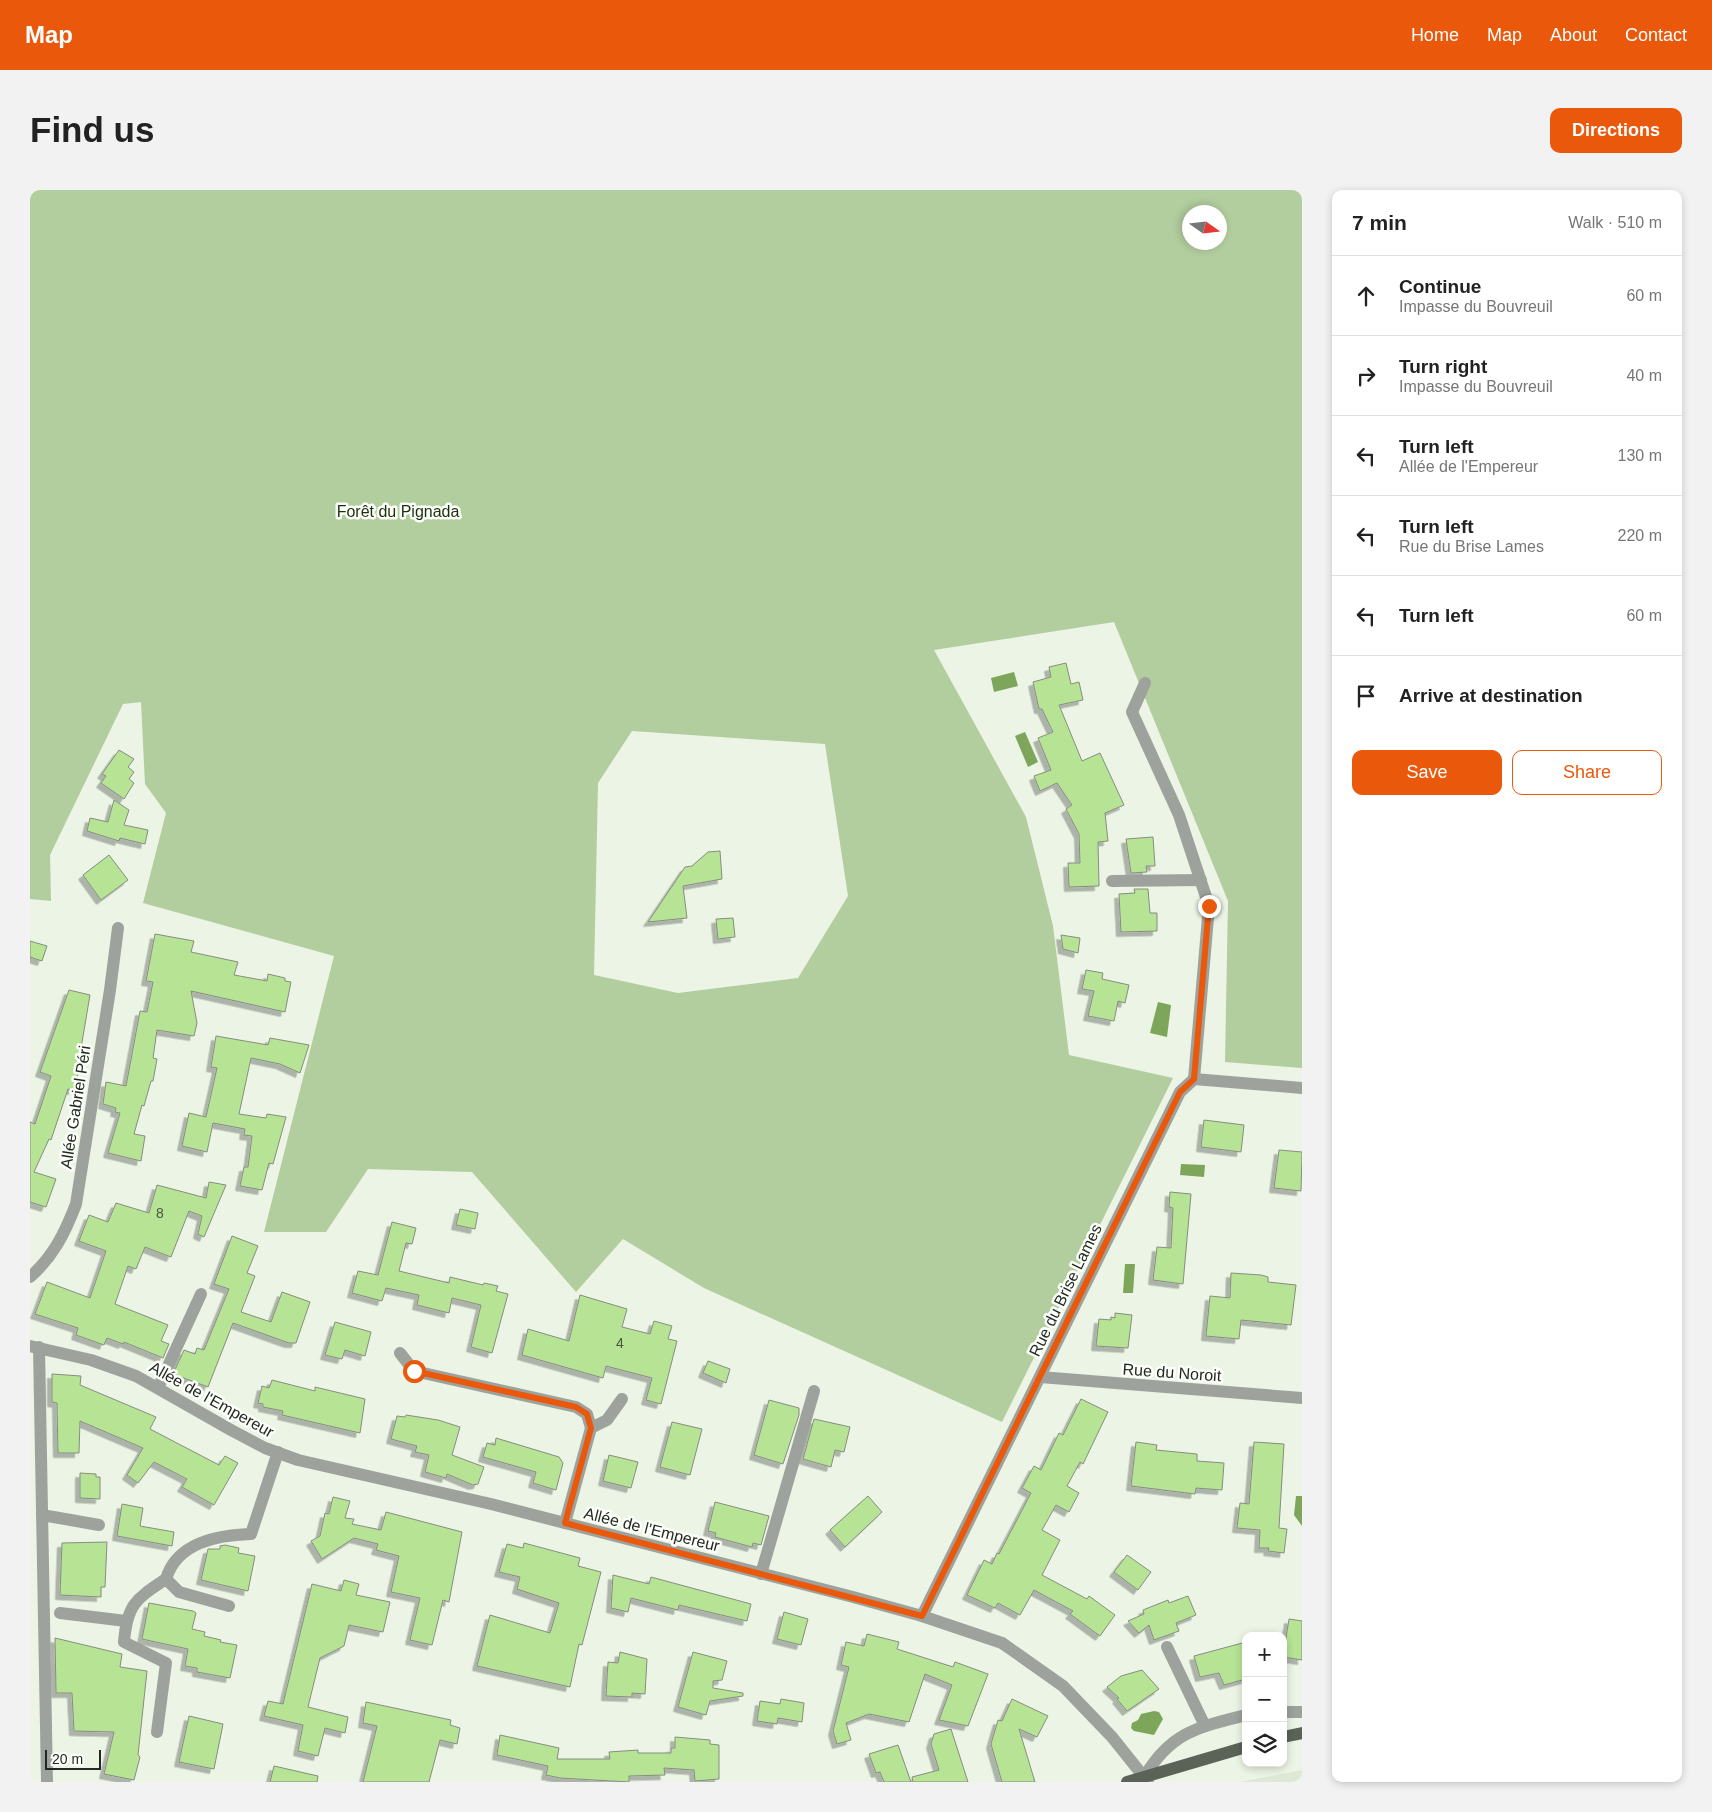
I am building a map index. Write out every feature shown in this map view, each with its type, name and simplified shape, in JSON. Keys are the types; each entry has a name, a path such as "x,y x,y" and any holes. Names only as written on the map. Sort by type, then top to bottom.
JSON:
{"main road":[{"path":"1287,1736 1302,1733"},
{"path":"1127,1782 1146,1779 1242,1747"}],"street":[{"path":"1145,683 1132,712 1179,815 1209,906 1194,1079 1302,1088"},
{"path":"1112,881 1201,880"},
{"name":"Allée Gabriel Péri","path":"30,1277 45,1264 65,1234 76,1204 118,928"},
{"name":"Rue du Brise Lames","path":"922,1616 1180,1092 1194,1079"},
{"path":"158,1388 201,1294"},
{"path":"34,1346 36,1494 42,1515 36,1553 44,1602 47,1782"},
{"name":"Allée de l'Empereur","path":"34,1346 91,1360 136,1376 231,1430 278,1452 332,1468 491,1504 922,1616 1002,1643 1032,1662 1062,1686 1093,1716 1146,1779"},
{"path":"400,1353 414,1371 576,1407 587,1414 591,1428 565,1523"},
{"name":"Rue du Noroit","path":"1040,1377 1302,1398"},
{"path":"761,1574 814,1391"},
{"path":"591,1428 607,1420 622,1399"},
{"path":"157,1732 166,1663 124,1642 126,1620 137,1599 166,1579 170,1568 182,1554 204,1541 224,1535 251,1534 278,1452"},
{"path":"42,1515 99,1525"},
{"path":"166,1579 179,1592 229,1606"},
{"path":"30,1603 44,1602"},
{"path":"60,1613 126,1620"},
{"path":"1167,1647 1206,1726"},
{"path":"1287,1712 1302,1712"},
{"path":"1146,1779 1156,1757 1188,1731 1242,1716"}],"shaded area":[{"path":"1014,672 1018,686 994,692 991,678"},
{"path":"1025,732 1038,762 1028,767 1015,736"},
{"path":"1158,1002 1171,1005 1167,1037 1150,1033"},
{"path":"1181,1164 1205,1165 1204,1177 1180,1175"},
{"path":"1125,1264 1135,1264 1133,1293 1123,1293"},
{"path":"1296,1496 1302,1496 1302,1526 1294,1515"},
{"path":"1154,1711 1159,1712 1163,1719 1154,1735 1134,1731 1131,1728 1132,1723 1138,1720 1141,1714"},
{"path":"1302,1770 1302,1782 1240,1782"}],"green space":[{"name":"Forêt du Pignada","path":"30,190 1302,190 1302,1068 1225,1062 1228,901 1114,622 934,650 1026,817 1053,926 1069,1055 1173,1078 1002,1422 704,1288 623,1239 576,1292 472,1172 368,1169 326,1232 264,1232 334,956 143,903 166,813 145,784 141,702 123,704 50,855 51,901 30,899","holes":["632,731 825,744 848,896 798,978 678,993 594,975 598,783"]}],"building":[{"path":"1066,663 1071,684 1079,682 1083,700 1059,705 1082,761 1100,753 1124,805 1105,813 1108,841 1098,842 1099,886 1069,887 1068,863 1080,863 1079,834 1066,809 1072,805 1057,783 1040,791 1034,776 1051,770 1038,738 1053,732 1042,709 1039,709 1033,682 1051,677 1049,667"},
{"path":"119,750 134,759 128,767 134,772 129,779 134,783 124,799 101,783 106,776 102,774"},
{"path":"114,800 129,810 124,825 148,830 145,844 120,838 119,841 87,831 90,818 108,822"},
{"path":"1153,837 1155,866 1146,866 1147,872 1131,873 1126,839"},
{"path":"720,851 722,879 683,886 687,918 648,922 685,867 692,866 708,852"},
{"path":"109,855 128,880 101,900 83,875"},
{"path":"1134,889 1148,889 1150,913 1157,913 1157,931 1121,932 1119,894 1135,893"},
{"path":"733,918 735,937 718,939 716,919"},
{"path":"155,934 194,941 191,952 238,962 234,975 267,981 268,974 285,978 285,981 291,982 285,1012 191,991 197,1023 194,1036 157,1030 153,1058 157,1059 153,1081 151,1081 144,1106 142,1105 134,1134 145,1136 141,1161 108,1153 120,1113 115,1112 116,1108 103,1104 106,1082 126,1086 140,1011 147,1012 153,982 146,981"},
{"path":"1061,935 1080,938 1078,953 1063,949"},
{"path":"30,941 47,946 42,961 30,957"},
{"path":"1086,970 1103,973 1102,979 1129,985 1125,1003 1118,1001 1114,1021 1088,1016 1094,991 1082,989"},
{"path":"69,990 90,995 80,1054 84,1056 73,1090 68,1089 51,1140 49,1139 34,1172 56,1179 46,1207 30,1202 30,1122 35,1124 51,1076 40,1072"},
{"path":"216,1036 268,1045 270,1038 309,1045 300,1073 280,1064 251,1058 239,1114 266,1118 267,1114 286,1117 273,1164 269,1163 262,1190 240,1186 244,1167 248,1167 252,1136 244,1135 245,1129 213,1123 207,1152 182,1146 189,1113 206,1117 217,1068 211,1067"},
{"path":"1204,1120 1244,1125 1241,1152 1201,1147"},
{"path":"1279,1150 1302,1152 1301,1191 1274,1188"},
{"path":"209,1182 226,1185 204,1237 198,1234 202,1216 189,1211 171,1257 145,1247 136,1269 128,1266 115,1304 168,1325 161,1341 169,1344 163,1358 124,1342 123,1344 107,1338 104,1345 76,1335 78,1328 35,1314 47,1282 90,1298 106,1251 79,1241 89,1215 108,1222 116,1203 149,1213 157,1185 206,1198"},
{"path":"1170,1192 1191,1194 1183,1284 1153,1280 1157,1247 1171,1248 1173,1208 1169,1207"},
{"path":"460,1209 478,1213 475,1229 456,1225"},
{"path":"392,1222 416,1228 412,1244 406,1243 399,1271 449,1283 450,1277 483,1285 484,1283 498,1286 496,1291 508,1294 492,1353 471,1347 481,1305 452,1298 449,1313 417,1305 419,1295 386,1288 382,1301 352,1293 358,1271 378,1275"},
{"path":"232,1236 258,1246 247,1273 255,1276 241,1312 271,1322 282,1292 310,1302 296,1343 289,1343 233,1323 208,1387 173,1374 184,1350 195,1354 197,1348 204,1350 229,1289 214,1284"},
{"path":"1231,1273 1261,1275 1268,1277 1268,1282 1296,1285 1291,1325 1241,1320 1239,1339 1206,1336 1210,1296 1230,1298"},
{"path":"580,1295 627,1309 622,1327 650,1334 654,1321 672,1326 668,1339 677,1341 661,1404 646,1400 652,1378 606,1366 603,1378 522,1355 528,1329 569,1341"},
{"path":"1115,1313 1132,1315 1128,1348 1096,1346 1099,1319 1111,1320 1111,1317 1115,1318"},
{"path":"335,1322 371,1332 365,1356 345,1350 342,1359 325,1355"},
{"path":"708,1361 730,1369 726,1383 703,1373"},
{"path":"52,1374 81,1376 80,1385 156,1417 150,1429 219,1465 225,1456 238,1463 214,1505 182,1487 187,1479 154,1462 138,1483 127,1475 143,1448 80,1421 79,1453 58,1453 57,1403 52,1402"},
{"path":"272,1380 315,1391 315,1387 365,1399 360,1433 282,1415 283,1411 263,1407 263,1404 258,1403 262,1386 269,1388"},
{"path":"1081,1399 1108,1412 1083,1464 1080,1462 1067,1486 1079,1493 1069,1512 1056,1505 1042,1530 1060,1540 1042,1575 1087,1599 1089,1596 1115,1615 1100,1636 1070,1614 1073,1611 1034,1590 1020,1615 998,1603 995,1608 967,1595 984,1560 992,1564 997,1553 999,1554 1031,1493 1022,1488 1034,1466 1041,1470 1059,1433 1063,1435"},
{"path":"769,1400 799,1408 799,1415 783,1464 754,1455"},
{"path":"406,1415 438,1420 460,1427 452,1455 484,1467 478,1484 473,1485 447,1474 446,1478 425,1472 429,1455 415,1452 417,1446 391,1439 397,1416 405,1417"},
{"path":"814,1419 850,1427 844,1452 835,1450 831,1467 803,1459"},
{"path":"672,1422 702,1429 690,1475 660,1467"},
{"path":"496,1438 559,1457 563,1463 556,1490 533,1483 536,1472 483,1457 487,1443 495,1445"},
{"path":"1136,1442 1157,1445 1156,1450 1197,1454 1197,1461 1224,1463 1222,1490 1196,1488 1195,1494 1131,1486"},
{"path":"1254,1442 1284,1444 1279,1528 1287,1529 1284,1553 1268,1551 1269,1548 1259,1548 1260,1530 1237,1528 1240,1503 1249,1504"},
{"path":"609,1455 638,1462 631,1488 603,1481"},
{"path":"80,1473 96,1474 96,1477 100,1477 100,1499 80,1498"},
{"path":"868,1496 882,1512 845,1547 830,1530"},
{"path":"333,1497 350,1501 345,1518 354,1519 352,1524 381,1530 386,1512 462,1532 449,1602 443,1600 432,1645 410,1640 420,1598 391,1592 399,1556 376,1550 378,1544 354,1538 322,1559 311,1541 320,1536 325,1513 329,1514"},
{"path":"715,1502 769,1516 761,1545 753,1543 752,1547 715,1537 716,1533 708,1531"},
{"path":"122,1504 143,1508 140,1526 174,1532 172,1546 117,1536"},
{"path":"107,1542 105,1587 101,1587 101,1597 60,1595 62,1543"},
{"path":"524,1543 580,1558 578,1566 601,1572 582,1645 579,1644 570,1687 477,1666 490,1615 550,1633 559,1603 517,1589 520,1577 499,1572 507,1544 523,1548"},
{"path":"225,1545 239,1548 238,1553 255,1556 248,1591 201,1580 208,1549 220,1549 220,1546"},
{"path":"1127,1555 1151,1572 1138,1590 1114,1572"},
{"path":"613,1575 649,1584 651,1577 751,1604 747,1621 679,1605 678,1610 631,1598 628,1612 611,1608"},
{"path":"344,1580 359,1584 356,1595 390,1602 383,1632 349,1625 344,1646 320,1658 308,1707 348,1717 345,1733 325,1728 318,1756 298,1751 303,1725 264,1716 268,1701 283,1704 312,1584 341,1591"},
{"path":"1188,1596 1196,1615 1176,1623 1179,1631 1154,1640 1149,1625 1139,1633 1128,1621 1144,1614 1143,1610 1168,1600 1169,1603"},
{"path":"149,1603 193,1611 196,1613 192,1629 205,1632 204,1636 221,1640 220,1642 237,1645 230,1678 197,1672 197,1668 185,1666 188,1649 142,1639"},
{"path":"784,1612 808,1619 801,1645 777,1639"},
{"path":"1289,1619 1302,1621 1302,1660 1287,1658"},
{"path":"867,1634 899,1642 897,1649 953,1667 955,1662 988,1674 968,1726 939,1720 952,1685 925,1674 909,1722 869,1714 846,1723 851,1740 837,1744 833,1731 849,1667 841,1665 846,1642 864,1646"},
{"path":"55,1638 122,1654 120,1667 147,1671 138,1755 140,1757 134,1780 104,1774 114,1732 74,1731 72,1693 56,1693"},
{"path":"1242,1643 1242,1680 1224,1685 1219,1673 1200,1677 1194,1656"},
{"path":"620,1652 647,1659 645,1694 632,1693 632,1697 606,1696 608,1662 618,1663"},
{"path":"693,1652 727,1661 722,1680 713,1681 713,1688 743,1693 743,1696 710,1701 706,1715 678,1707"},
{"path":"1142,1670 1159,1689 1127,1711 1117,1699 1119,1698 1107,1687 1121,1676"},
{"path":"781,1699 804,1703 802,1722 778,1718 777,1724 757,1721 760,1701 780,1704"},
{"path":"1012,1699 1048,1716 1037,1737 1019,1729 1035,1782 1002,1782 991,1744 998,1720 1002,1721"},
{"path":"366,1702 451,1720 450,1725 460,1728 457,1744 440,1740 429,1782 363,1782 377,1726 363,1723"},
{"path":"189,1716 223,1724 214,1769 179,1762"},
{"path":"951,1729 968,1782 913,1782 912,1777 939,1770 931,1744 934,1734"},
{"path":"500,1735 559,1748 557,1759 610,1759 609,1752 638,1750 638,1753 671,1753 671,1748 675,1748 675,1737 710,1740 710,1744 719,1745 719,1779 695,1781 694,1770 664,1768 665,1775 629,1776 629,1782 560,1778 546,1775 548,1766 497,1755"},
{"path":"898,1745 911,1782 884,1782 880,1772 876,1773 869,1754"},
{"path":"274,1766 318,1776 317,1782 270,1782"}],"route":[{"path":"414,1371 576,1407 587,1414 591,1428 565,1523 922,1616 1180,1092 1194,1079 1209,906"}]}
